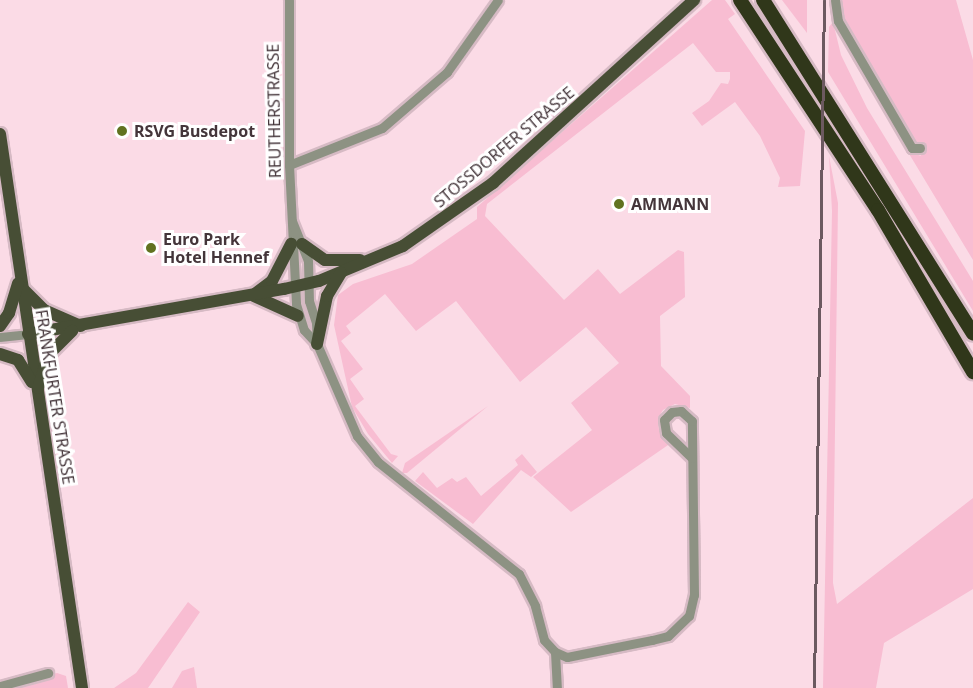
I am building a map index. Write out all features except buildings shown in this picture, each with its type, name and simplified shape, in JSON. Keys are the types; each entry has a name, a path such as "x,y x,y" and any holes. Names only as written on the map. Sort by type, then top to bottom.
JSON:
{"highway":[{"path":"740,0 878,210 973,372"},
{"path":"763,0 800,52 973,333"}],"main road":[{"name":"STOSSDORFER STRASSE","path":"28,334 253,295 308,283 341,273 379,257 440,224 493,183 694,0"},
{"name":"FRANKFURTER STRASSE","path":"0,134 20,282 82,688"},
{"path":"298,316 253,295 272,281 297,244 312,254 339,262 379,257"},
{"path":"317,344 327,296 341,273"},
{"path":"0,326 9,313 20,282 44,310 81,326"},
{"path":"37,394 49,354 63,336 81,326"},
{"path":"0,354 18,360 28,372 37,394"}],"street":[{"name":"REUTHERSTRASSE","path":"289,0 289,165 292,221 297,244 294,286 298,316"},
{"path":"289,165 382,128 447,72 498,0"},
{"path":"835,0 838,21 912,148 920,148"},
{"name":"REUTHERSTRASSE","path":"297,244 308,261 308,283 317,344"},
{"path":"298,316 317,344 357,436 378,462 519,574 535,606 544,640 555,652 567,657 668,636 689,616 694,595 692,421 681,411 672,412 664,420 666,433 692,458"},
{"path":"0,337 28,334"},
{"path":"555,652 557,688"},
{"path":"0,686 48,673"}],"shaded area":[{"path":"712,0 725,0 735,14 728,19 805,131 800,186 778,187 780,178 760,136 735,102 702,126 692,113 709,101 721,83 728,84 730,79 730,72 716,72 693,43 487,204 485,216 564,300 598,269 620,294 678,250 684,252 685,297 660,316 661,366 690,396 690,408 675,404 663,410 658,418 659,430 671,443 571,512 533,477 592,430 571,403 619,363 586,327 520,382 456,301 416,331 385,294 346,326 351,333 341,341 363,369 350,379 364,399 355,406 391,454 398,456 392,463 368,434 352,407 334,325 338,295 353,284 412,264 477,219 477,207"},
{"path":"782,0 807,0 807,33"},
{"path":"839,0 956,0 973,60 973,260 852,59 853,49 913,153 921,156 839,15"},
{"path":"833,22 841,55 867,108 973,281 973,311 828,72 829,27"},
{"path":"829,156 838,203 833,583 837,604 973,498 973,589 884,643 876,688 823,688 832,211"},
{"path":"488,406 407,473 402,473 405,463"},
{"path":"522,454 537,472 531,477 521,470 473,524 415,481 423,472 437,488 452,478 457,482 466,477 481,496 518,465 515,460"},
{"path":"188,602 200,612 148,688 114,688 136,673"},
{"path":"194,667 197,688 172,688 182,671"},
{"path":"57,673 66,676 68,688 8,688"}],"railway":[{"path":"814,688 824,0"}],"place":[{"name":"RSVG Busdepot","path":"122,131"},
{"name":"AMMANN","path":"619,204"},
{"name":"Euro Park Hotel Hennef","path":"151,248"}]}
